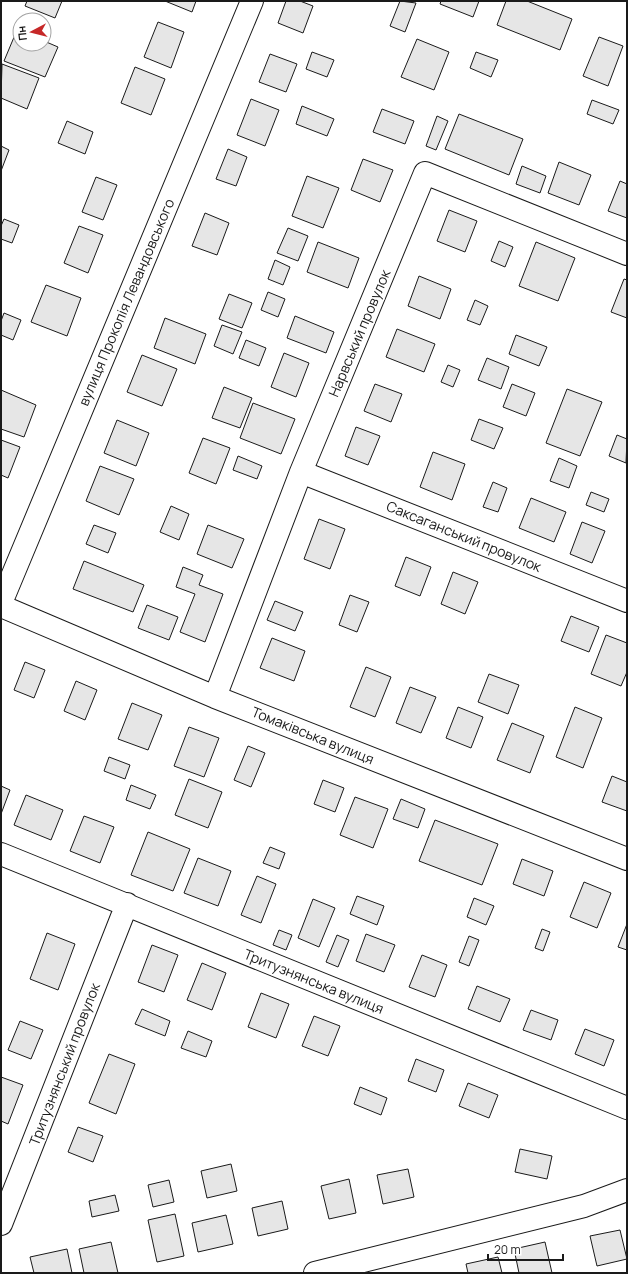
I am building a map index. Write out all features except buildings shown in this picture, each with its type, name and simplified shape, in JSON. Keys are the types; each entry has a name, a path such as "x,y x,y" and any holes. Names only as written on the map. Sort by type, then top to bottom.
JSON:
{"street":[{"name":"вулиця Прокопія Левандовського","path":"1,603 252,1"},
{"name":"Нарвський провулок","path":"215,696 301,472 425,173 627,254"},
{"name":"Саксаганський провулок","path":"301,472 627,601"},
{"name":"Томаківська вулиця","path":"1,606 215,696 627,860"},
{"name":"Тритузнянська вулиця","path":"1,854 627,1108"},
{"name":"Тритузнянський провулок","path":"1,1224 127,904"},
{"path":"315,1273 584,1206 627,1190"}]}
